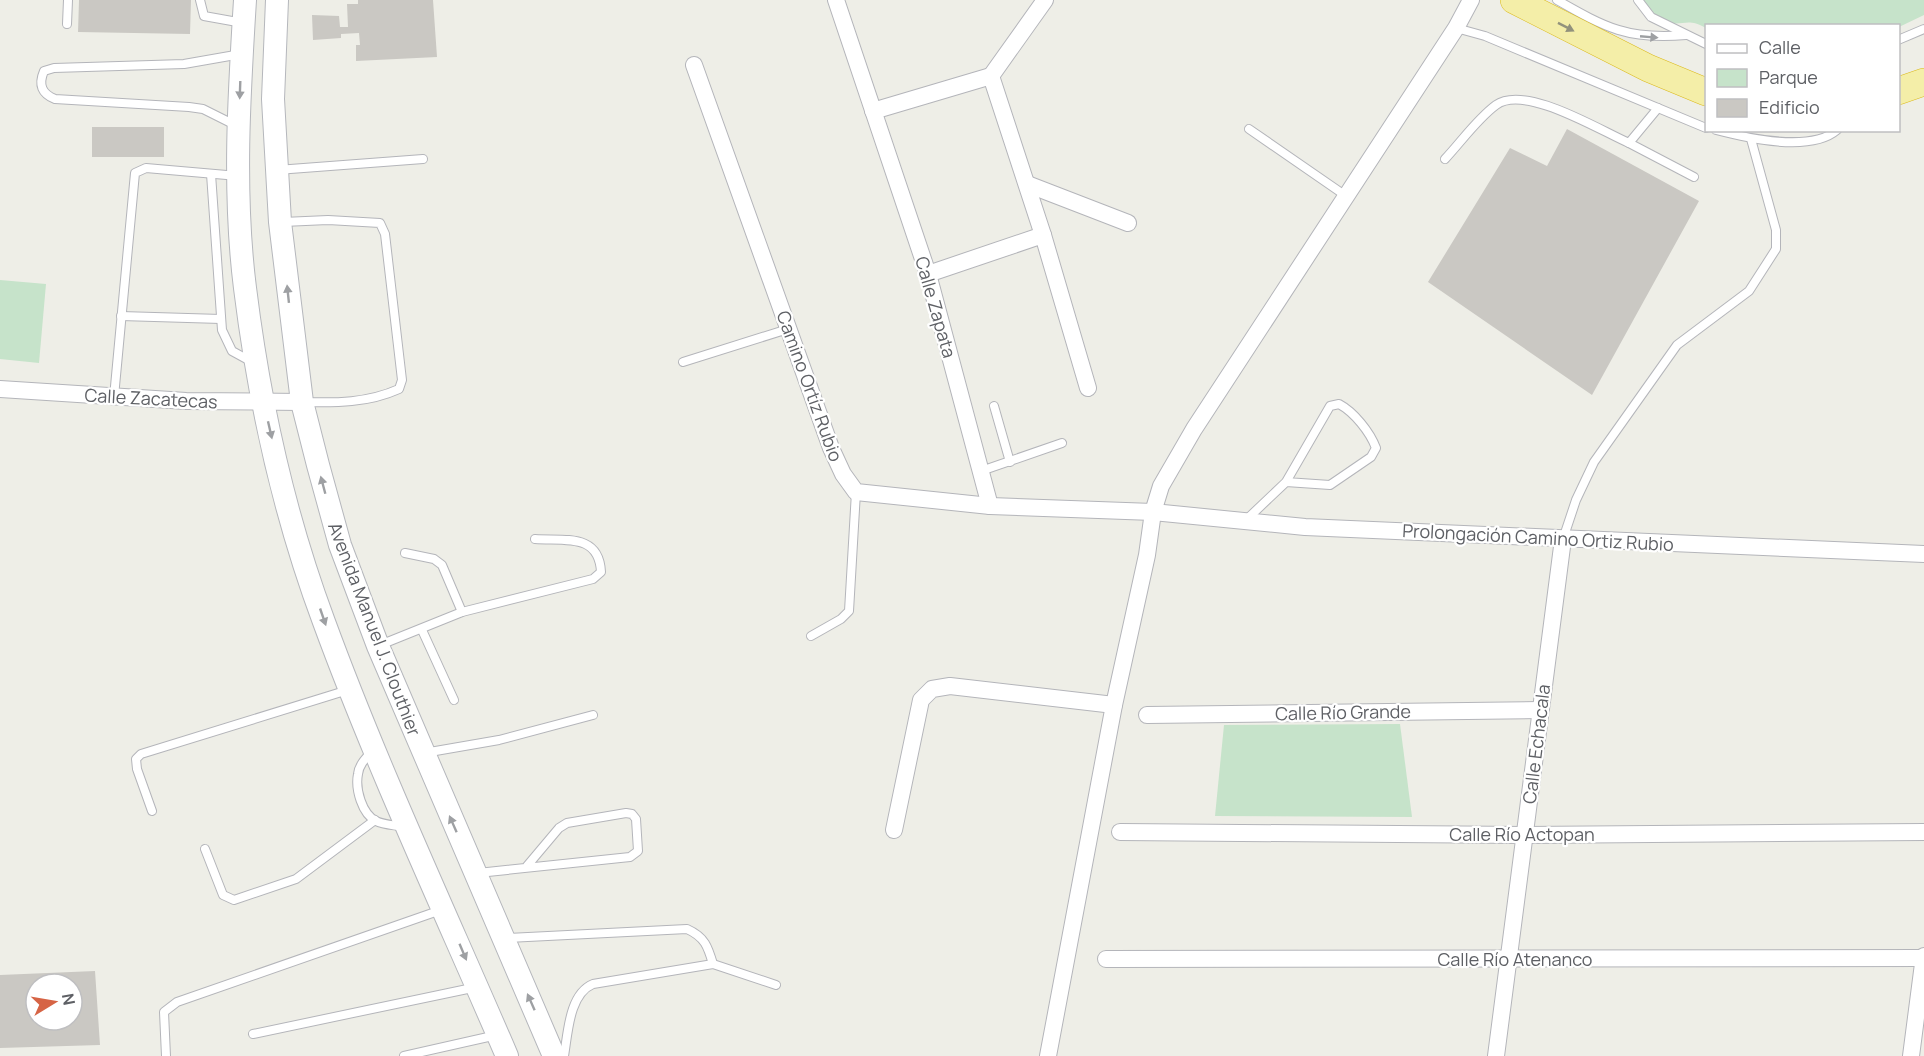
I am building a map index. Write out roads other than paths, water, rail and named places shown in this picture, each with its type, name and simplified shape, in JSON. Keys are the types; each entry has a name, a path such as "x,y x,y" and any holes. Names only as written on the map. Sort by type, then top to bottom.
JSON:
{"highway":[{"path":"1514,0 1648,68 1705,91"},
{"path":"1900,91 1924,82"}],"main road":[{"name":"Avenida Manuel J. Clouthier","path":"277,0 273,99 276,170 280,222 302,402 340,545 378,646 554,1056"},
{"path":"276,35 290,0"},
{"path":"243,9 238,176 245,286 262,401 290,516 323,621 507,1056"}],"street":[{"name":"Calle Zapata","path":"836,0 928,274 990,506"},
{"path":"873,111 991,76 1045,0"},
{"path":"1048,1056 1114,705 1143,576 1153,512 1161,486 1176,458 1456,28 1471,0"},
{"name":"Camino Ortíz Rubio","path":"694,65 831,448 843,474 856,492"},
{"path":"991,76 1043,235 1088,388"},
{"path":"1027,184 1128,224"},
{"path":"928,274 1043,235"},
{"name":"Calle Zacatecas","path":"0,389 114,397 302,402"},
{"path":"856,492 990,506 1153,512"},
{"name":"Prolongación Camino Ortiz Rubio","path":"1153,512 1244,523 1924,554"},
{"name":"Calle Echacala","path":"1496,1056 1539,710 1563,539"},
{"path":"894,830 921,700 932,689 950,686 1114,705"},
{"name":"Calle Río Grande","path":"1147,715 1539,710"},
{"name":"Calle Río Actopan","path":"1120,831 1525,835 1924,832"},
{"path":"1911,1056 1924,957"},
{"name":"Calle Río Atenanco","path":"1106,959 1924,957"}],"lane":[{"path":"67,24 68,0"},
{"path":"200,0 204,16 243,9"},
{"path":"1557,0 1598,23 1624,34 1654,38 1686,36"},
{"path":"1638,0 1651,17 1705,43"},
{"path":"1456,28 1485,36 1705,127"},
{"path":"1900,40 1924,29"},
{"path":"240,127 202,109 189,107 55,99 46,96 42,89 41,79 44,71 54,68 184,64 242,54"},
{"path":"1445,159 1496,105 1509,99 1536,102 1629,143 1694,177"},
{"path":"1629,143 1658,108"},
{"path":"1249,129 1346,196"},
{"path":"1724,132 1751,139 1798,142 1815,140 1833,132"},
{"path":"1563,539 1576,500 1594,462 1677,345 1749,291 1776,249 1776,230 1751,139"},
{"path":"276,170 423,159"},
{"path":"114,397 135,173 146,168 238,176"},
{"path":"211,174 222,330 232,351 257,364"},
{"path":"280,222 328,219 380,223 386,245 402,380 399,389 386,395 345,403 302,402"},
{"path":"121,316 221,319"},
{"path":"683,362 788,329"},
{"path":"1244,523 1286,482 1330,406 1339,404 1347,408 1372,438 1376,448 1371,457 1330,484 1286,482"},
{"path":"994,406 1010,462"},
{"path":"981,471 1062,443"},
{"path":"811,636 841,619 849,611 856,492"},
{"path":"378,646 462,612 593,579 600,572 600,561 594,548 586,543 535,539"},
{"path":"405,553 434,559 442,565 462,612"},
{"path":"422,630 454,700"},
{"path":"152,811 136,769 136,759 141,754 351,689"},
{"path":"422,753 468,743 499,740 593,715"},
{"path":"375,748 362,763 358,774 361,799 368,815 375,820 409,828"},
{"path":"474,874 636,855 638,851 636,819 632,814 626,813 567,823 559,828 527,866"},
{"path":"205,849 223,895 234,900 296,879 375,820"},
{"path":"166,1056 164,1012 177,1002 444,909"},
{"path":"502,938 687,929 699,934 707,944 713,964"},
{"path":"564,1056 573,1010 584,988 593,984 713,964 776,985"},
{"path":"253,1034 477,987"},
{"path":"404,1056 498,1035"}]}
